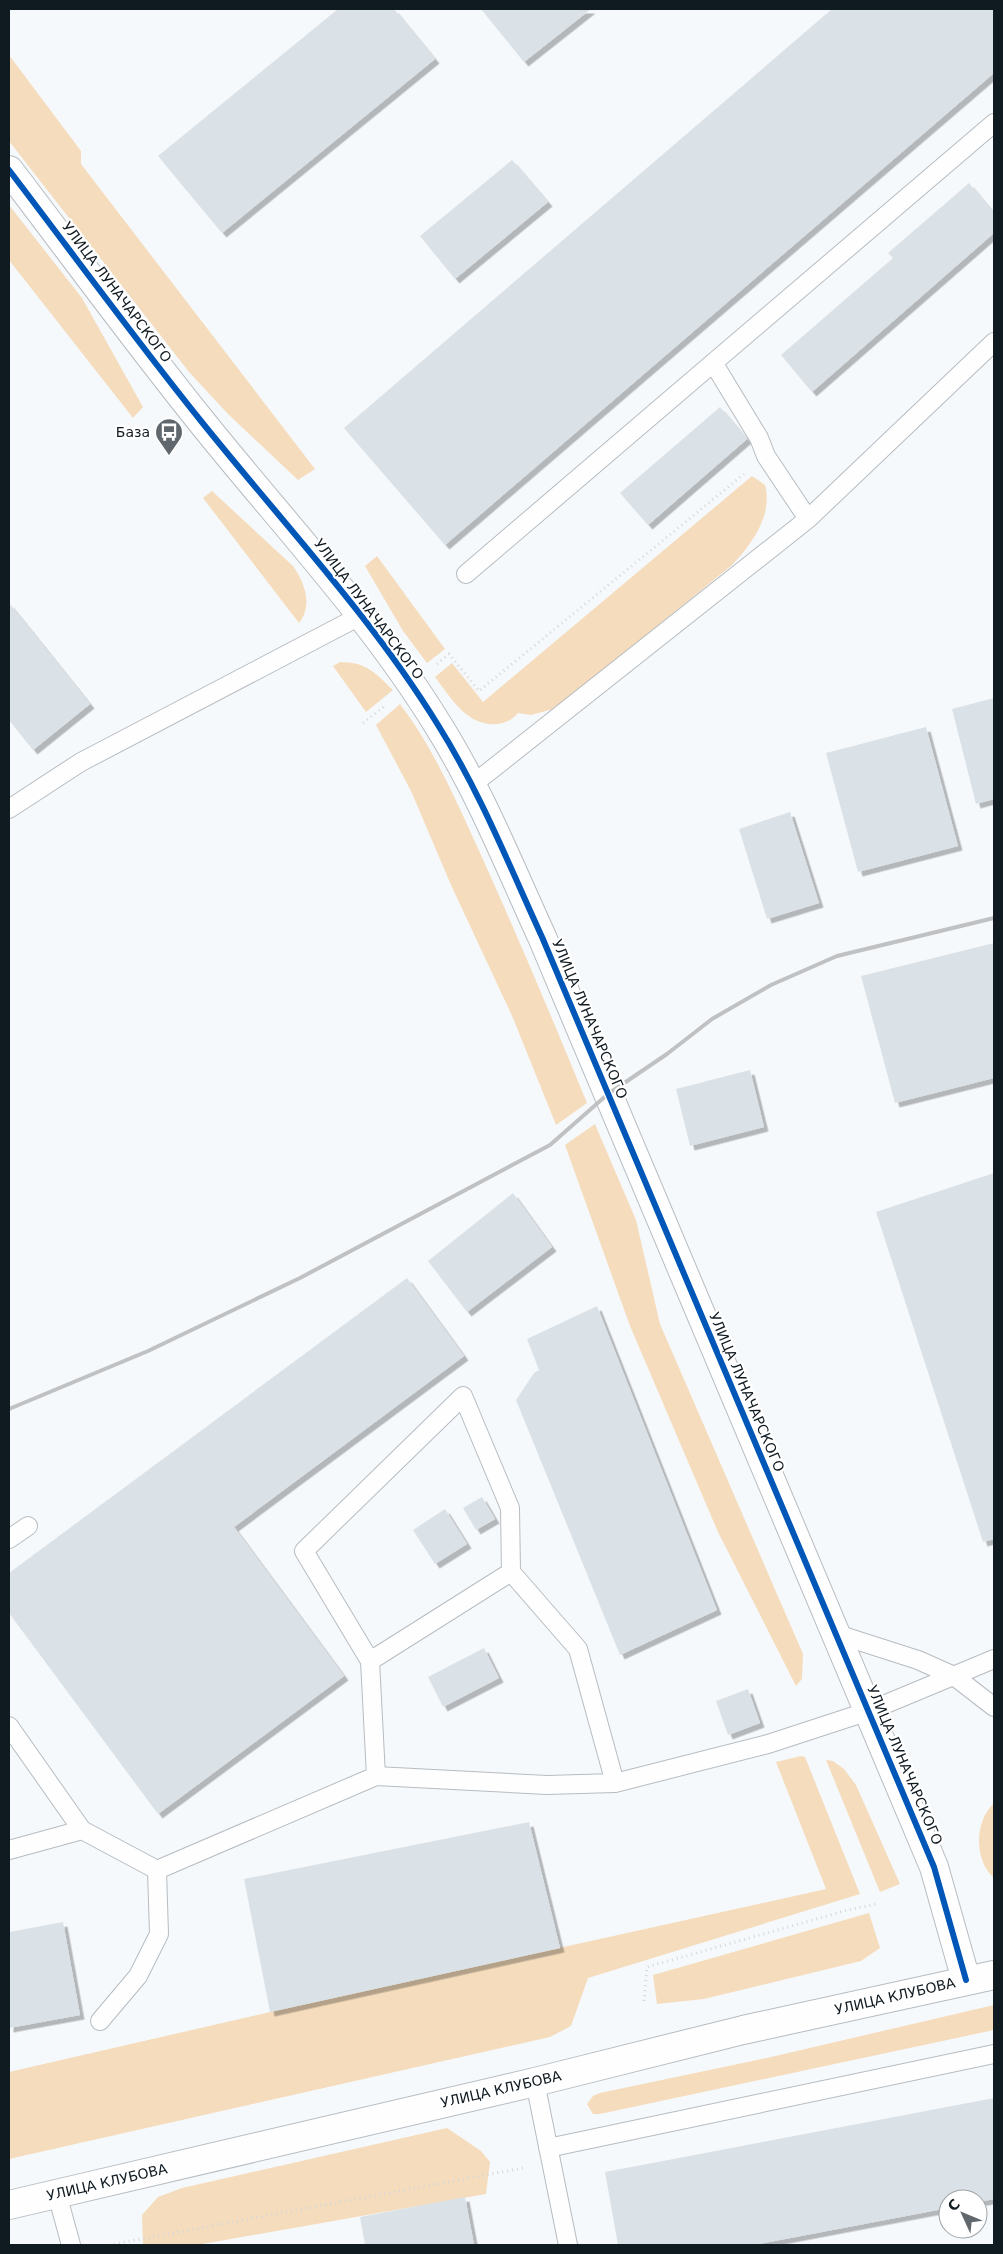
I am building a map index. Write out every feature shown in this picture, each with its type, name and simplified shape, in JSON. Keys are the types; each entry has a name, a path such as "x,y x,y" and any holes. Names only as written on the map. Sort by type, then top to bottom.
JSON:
{"street":[{"name":"УЛИЦА ЛУНАЧАРСКОГО","path":"9,170 200,421 304,544 392,656 438,725 472,785 542,937 939,1880 966,1980"},
{"name":"УЛИЦА КЛУБОВА","path":"9,2204 535,2082 743,2030 994,1975"}],"lane":[{"path":"466,574 994,123"},
{"path":"472,785 808,519 994,342"},
{"path":"714,364 759,438 766,456 808,519"},
{"path":"9,809 81,762 360,616"},
{"path":"376,1776 370,1661 304,1551 464,1396 510,1508 511,1572 578,1649 615,1784"},
{"path":"9,1539 28,1526"},
{"path":"370,1661 511,1572"},
{"path":"836,1634 918,1660 954,1676 994,1707"},
{"path":"156,1870 376,1776 547,1785 615,1784 768,1744 869,1711 994,1659"},
{"path":"9,1726 82,1830 156,1870"},
{"path":"9,1850 82,1830"},
{"path":"100,2021 138,1976 159,1934 156,1870"},
{"path":"550,2156 994,2054"},
{"path":"535,2082 568,2245"},
{"path":"57,2194 71,2245"}],"path":[{"path":"434,666 449,654 479,691 766,456"},
{"path":"364,724 388,703"},
{"path":"644,2001 647,1967 848,1910 877,1904"},
{"path":"109,2245 550,2156"}],"shaded area":[{"path":"9,55 81,151 81,164 315,469 298,480 228,414 189,372 9,141"},
{"path":"9,205 82,298 143,407 133,418 9,260"},
{"path":"752,476 765,485 767,496 763,518 747,548 732,565 557,708 531,715 518,713 504,723 487,724 477,721 461,710 435,677 452,663 483,702"},
{"path":"212,491 293,566 306,594 306,609 299,623 203,498"},
{"path":"377,556 445,649 427,663 403,631 365,566"},
{"path":"340,662 364,666 393,690 366,712 333,666"},
{"path":"400,704 435,758 454,796 522,948 587,1103 556,1125 513,1018 451,885 411,791 376,725"},
{"path":"595,1124 636,1220 660,1324 803,1654 802,1679 796,1686 718,1532 630,1326 565,1145"},
{"path":"801,1756 805,1757 860,1894 588,1978 571,2026 550,2037 9,2159 9,2072 270,2012 826,1889 776,1762"},
{"path":"826,1760 833,1761 844,1769 856,1785 900,1884 880,1892"},
{"path":"994,1803 994,1878 987,1870 983,1861 979,1841 983,1820 987,1811"},
{"path":"869,1913 880,1948 861,1961 704,1999 657,2004 653,1975"},
{"path":"994,2005 994,2030 600,2114 593,2114 587,2104 593,2096 600,2093 771,2057"},
{"path":"447,2128 481,2151 490,2162 486,2194 197,2245 143,2245 142,2215 158,2197 182,2188"}],"building":[{"path":"338,9 394,9 435,59 222,233 158,156"},
{"path":"481,9 591,9 524,62"},
{"path":"832,9 994,9 994,73 445,545 344,428"},
{"path":"512,160 548,202 455,279 420,236"},
{"path":"969,183 994,213 994,233 812,392 781,355 893,258 888,253"},
{"path":"720,407 747,439 648,525 620,493"},
{"path":"9,603 90,704 33,750 9,720"},
{"path":"994,698 994,799 976,804 952,709"},
{"path":"926,727 958,846 858,872 826,753"},
{"path":"790,812 819,903 767,919 739,829"},
{"path":"994,943 994,1078 895,1103 861,976"},
{"path":"750,1070 764,1127 690,1146 676,1089"},
{"path":"994,1173 994,1539 983,1542 876,1212"},
{"path":"513,1193 552,1247 467,1312 428,1261"},
{"path":"407,1278 464,1356 234,1527 344,1676 158,1814 9,1613 9,1573"},
{"path":"597,1306 717,1610 620,1655 516,1400 534,1373 539,1370 527,1339"},
{"path":"482,1497 495,1519 476,1530 463,1508"},
{"path":"445,1509 467,1544 435,1564 413,1530"},
{"path":"484,1648 499,1678 443,1707 428,1677"},
{"path":"748,1689 760,1723 728,1735 716,1701"},
{"path":"529,1822 560,1948 270,2012 244,1879"},
{"path":"63,1922 80,2015 9,2028 9,1932"},
{"path":"994,2098 994,2199 988,2200 988,2189 938,2189 938,2210 753,2245 618,2245 605,2172"},
{"path":"465,2197 474,2245 365,2245 360,2217"}],"railway":[{"path":"9,1409 148,1351 300,1278 550,1145 608,1094 667,1054 712,1019 771,985 837,956 994,918"}],"cycle path":[{"path":"9,170 176,390 355,607 412,685 438,725 467,776 542,937 934,1867 966,1980"}],"place":[{"name":"База","path":"169,456"}]}
